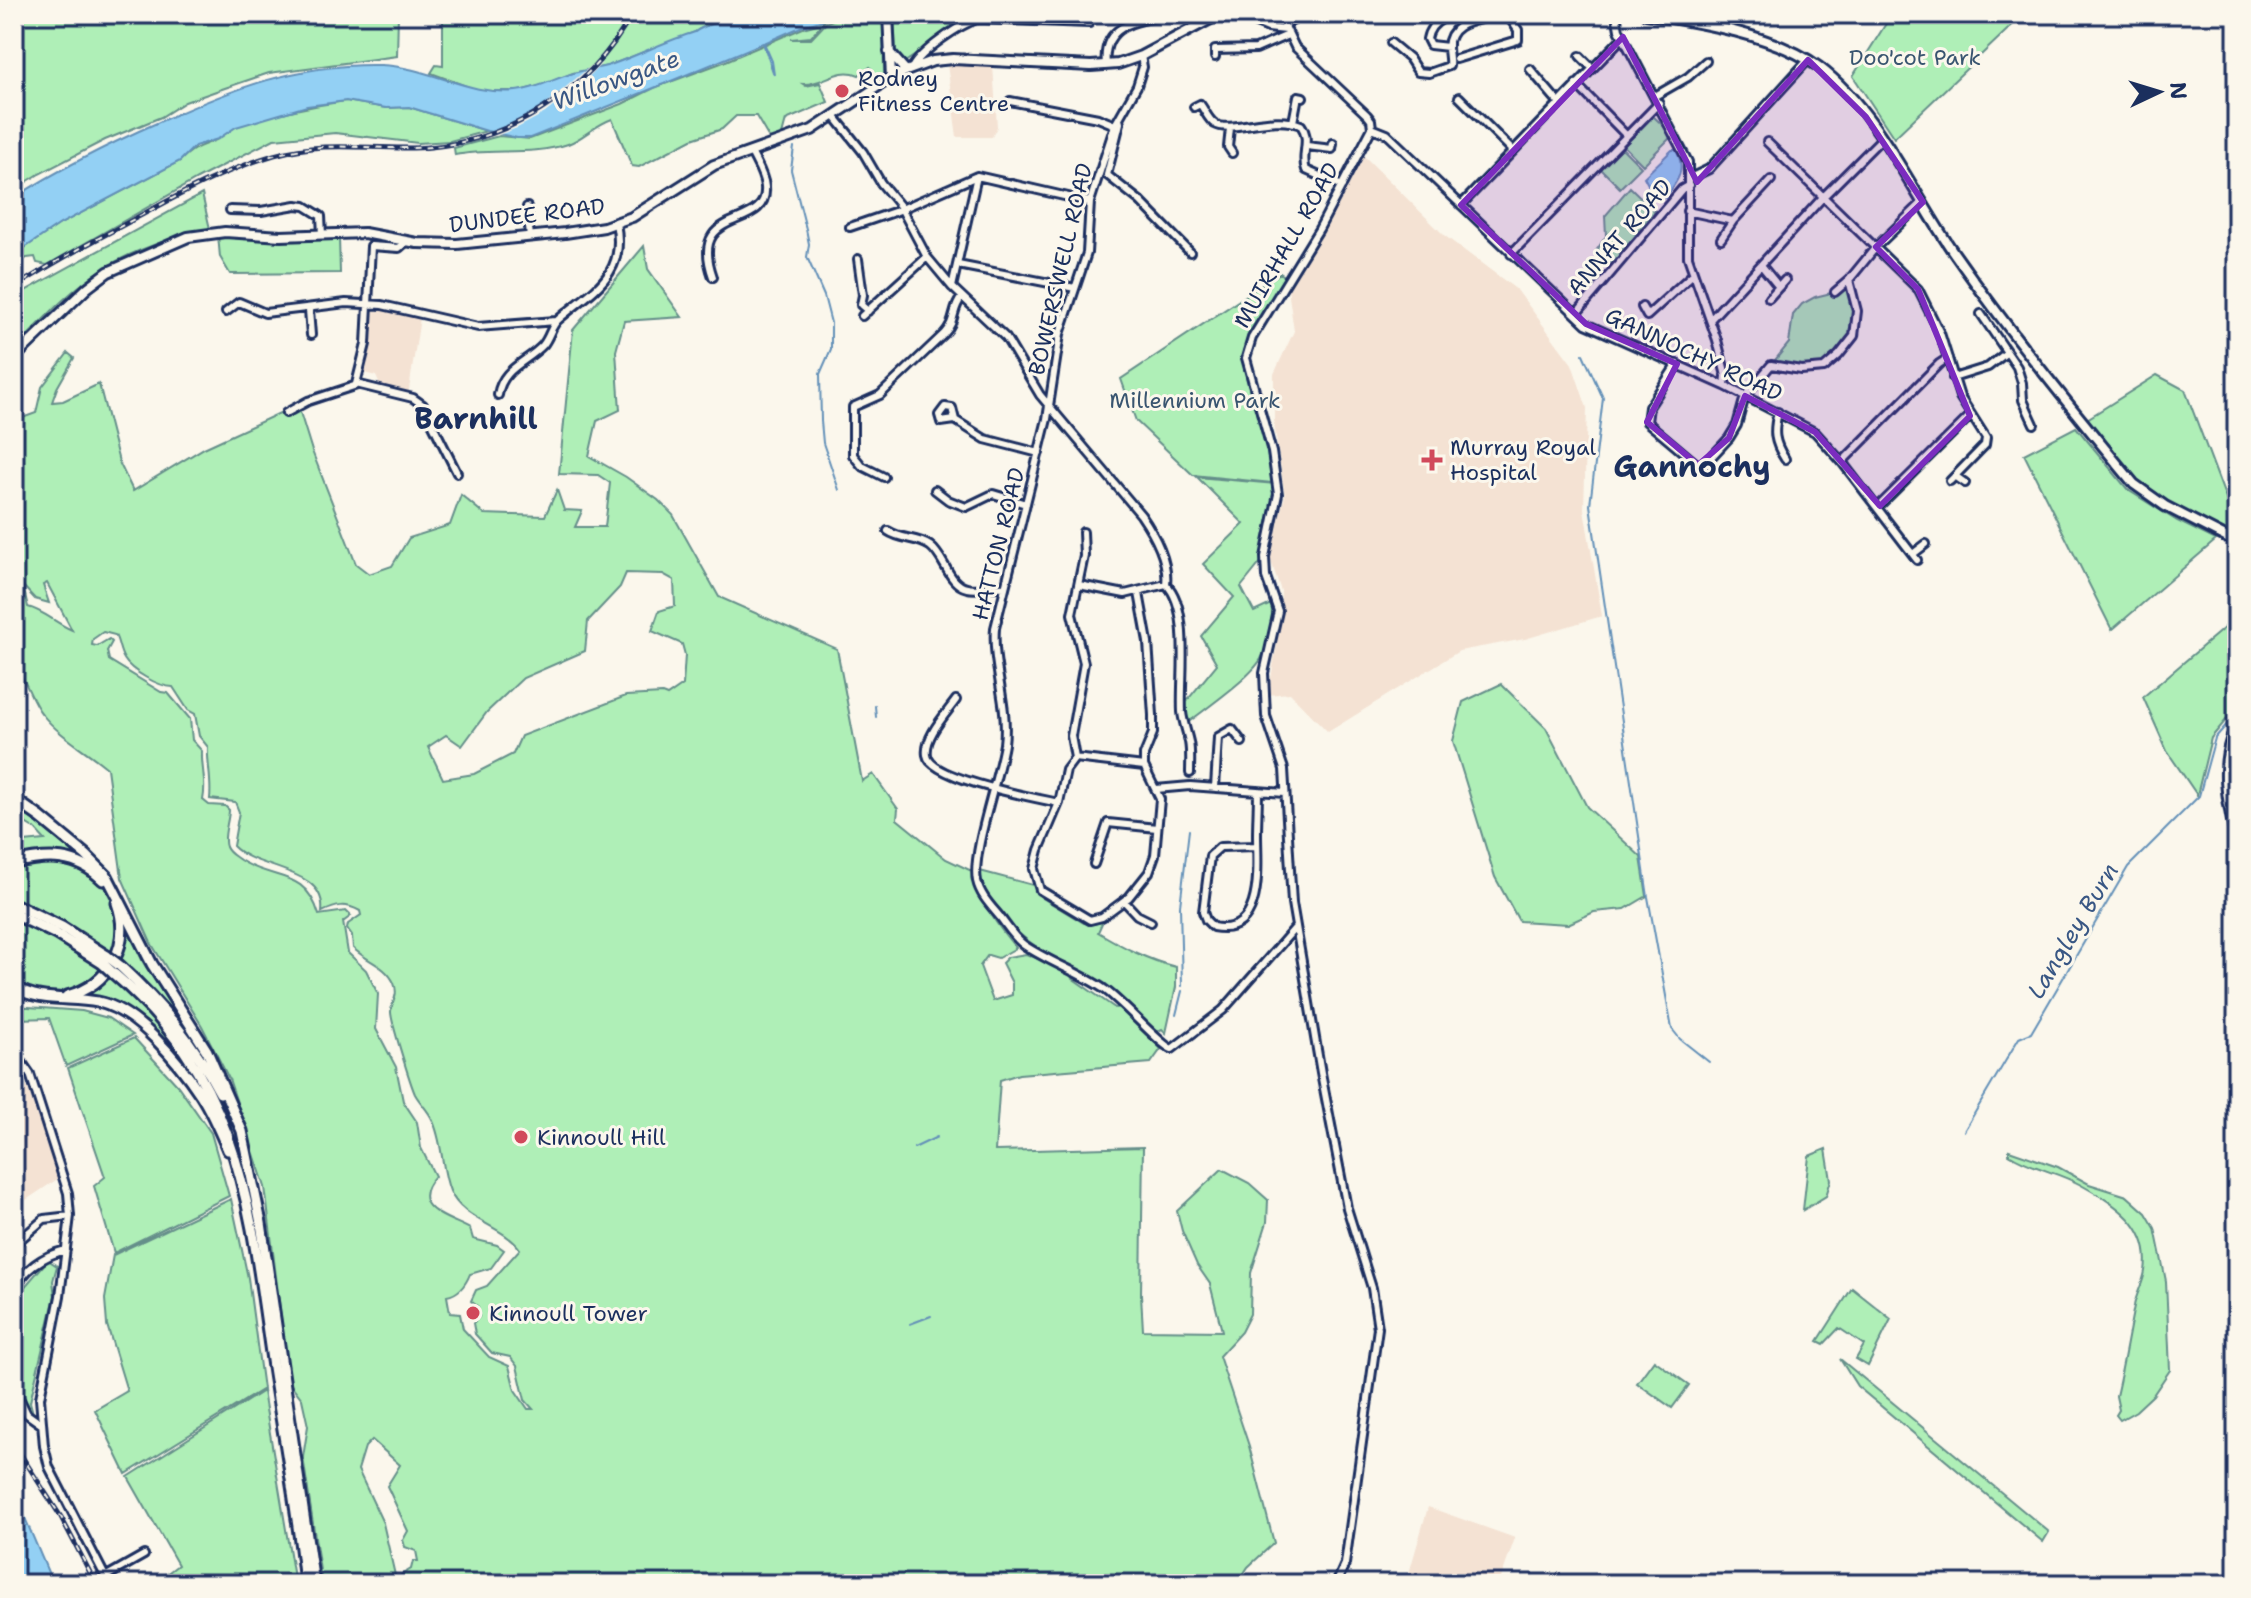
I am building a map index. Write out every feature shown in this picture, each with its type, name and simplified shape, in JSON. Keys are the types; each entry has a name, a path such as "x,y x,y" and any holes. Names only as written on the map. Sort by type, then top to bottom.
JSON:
{"highway":[{"path":"14,799 100,867 115,888 152,964 207,1051 242,1131 314,1584"},
{"path":"67,840 79,851 90,869"},
{"path":"14,863 57,856 74,860 105,881 120,916 121,942 112,966 99,980 78,993 42,999"},
{"path":"14,904 62,927 117,969 175,1022 199,1055 231,1115 253,1187"},
{"path":"14,914 105,960"},
{"path":"117,969 162,1020 197,1068 220,1113 235,1152 249,1210 305,1584"},
{"path":"14,986 34,993 65,997"},
{"path":"14,986 42,999 109,1005 128,1015 167,1052 209,1108 229,1151 249,1210"}],"main road":[{"name":"DUNDEE ROAD","path":"14,358 108,272 188,237 225,232 281,236 364,233 407,241 457,244 586,230 632,217 714,165 794,139 835,117 891,78 933,61 953,59 1106,65 1141,56 1220,14"},
{"path":"1646,14 1748,36 1808,60 1820,68 1849,97 1882,138 1982,292 2134,484 2165,506 2237,543"},
{"path":"888,17 891,78"},
{"path":"889,52 909,70"}],"street":[{"path":"1106,65 1110,38 1120,28 1142,19 1176,14"},
{"path":"1234,14 1268,28 1286,30"},
{"name":"GANNOCHY ROAD","path":"1279,14 1306,59 1370,118 1372,128 1387,134 1576,314 1598,331 1725,386 1815,432 1915,557 1926,544"},
{"path":"1391,43 1422,73 1449,66 1448,47 1452,35 1465,23 1497,14"},
{"path":"1456,59 1519,39 1518,30 1507,14"},
{"path":"1616,14 1623,37 1688,162 1688,257 1722,359 1725,386"},
{"path":"1448,47 1430,45 1427,39 1430,27 1452,16 1459,17 1465,23"},
{"path":"1215,57 1215,50 1256,49 1302,18"},
{"path":"909,70 921,56 978,19 1089,23"},
{"path":"1461,205 1623,37"},
{"name":"BOWERSWELL ROAD","path":"1049,403 1060,334 1087,253 1090,202 1117,122 1137,86 1143,67 1141,56"},
{"path":"1580,56 1592,68"},
{"name":"ANNAT ROAD","path":"1576,314 1649,225 1682,189 1709,169 1808,60"},
{"path":"1511,254 1657,99 1706,61"},
{"path":"1530,69 1559,103"},
{"path":"1576,84 1626,135"},
{"path":"1293,122 1298,96 1303,97"},
{"path":"1459,97 1513,151"},
{"path":"1010,101 1120,123 1107,175 1140,201 1190,252"},
{"path":"1194,107 1200,104 1212,123 1230,128 1255,122 1293,122 1301,125 1306,132 1306,170 1342,186"},
{"path":"835,117 902,208 927,257 952,287 1006,338 1040,395 1147,525 1161,553 1166,584 1174,597 1180,625 1182,710 1190,745 1190,773"},
{"path":"1230,128 1228,147 1232,153"},
{"name":"MUIRHALL ROAD","path":"1336,1584 1345,1564 1378,1328 1372,1288 1347,1208 1298,946 1289,878 1281,757 1266,716 1264,673 1278,611 1266,577 1265,557 1278,494 1267,433 1246,358 1252,338 1304,254 1372,128"},
{"path":"1710,320 1882,138"},
{"path":"1767,142 1918,289 1940,333 1953,378 1986,442 1952,478 1965,483"},
{"path":"1307,146 1332,149 1333,143"},
{"path":"713,277 708,250 714,232 751,212 759,206 764,196 762,176 751,152"},
{"path":"952,287 977,176"},
{"path":"850,227 977,176 1090,202"},
{"path":"1721,239 1733,221 1771,180"},
{"path":"1835,292 1923,202"},
{"path":"230,210 261,211 305,206 321,216 322,235"},
{"path":"527,207 530,237"},
{"path":"1687,211 1733,221"},
{"path":"498,395 508,371 542,346 556,321 584,301 605,279 615,257 616,223"},
{"path":"357,385 366,344 371,246 399,248 407,241"},
{"path":"862,316 927,257"},
{"path":"858,259 863,295 861,305 866,311 870,310"},
{"path":"958,265 1075,288"},
{"path":"1761,265 1779,287"},
{"path":"1642,307 1647,316 1693,274"},
{"path":"1769,298 1785,280"},
{"path":"1677,364 1649,407 1647,422 1698,465 1705,464 1729,438 1737,425 1745,396 1771,365 1801,370 1824,368 1851,343 1857,311 1849,280"},
{"path":"884,477 862,466 853,455 853,407 880,395 944,334 953,324 955,305 962,297"},
{"path":"226,312 239,302 265,313 309,310 346,303 403,309 478,327 556,321"},
{"path":"309,310 311,335"},
{"path":"1981,314 2020,375 2023,400 2034,424"},
{"path":"1953,378 1988,367 2006,353"},
{"path":"1842,462 1948,358"},
{"path":"286,413 308,401 357,385 413,398 423,405 457,473"},
{"name":"HATTON ROAD","path":"1049,403 995,628 1004,743 977,867 978,884 983,895 1022,943 1111,993 1165,1047 1175,1048 1223,1010 1295,928"},
{"path":"1778,412 1774,426 1775,444 1785,459"},
{"path":"1878,507 1970,416"},
{"path":"955,420 984,439 1039,453"},
{"path":"935,490 962,506 971,506 993,494 1026,504"},
{"path":"888,531 898,540 929,545 962,587 1005,587"},
{"path":"1083,532 1085,552 1072,618 1083,648 1084,663 1071,736 1075,758 1066,770 1059,803 1045,830 1034,869 1037,886 1046,895 1090,920 1102,917 1124,901 1151,870 1160,802 1144,766 1144,755 1153,733 1153,715 1148,639 1139,593"},
{"path":"1079,585 1119,594 1139,593 1166,584"},
{"path":"956,700 932,736 927,755 937,768 994,788 1059,803"},
{"path":"2237,724 2228,741 2224,766 2237,848"},
{"path":"1215,788 1218,737 1232,729 1242,742"},
{"path":"1075,758 1144,766"},
{"path":"1156,789 1176,785 1285,793"},
{"path":"1257,846 1220,847 1210,856 1203,912 1213,927 1233,925 1252,908 1257,889 1258,791"},
{"path":"1094,864 1108,823 1157,828"},
{"path":"1124,901 1137,915 1151,922"},
{"path":"14,1051 30,1074 68,1193 70,1216 60,1296 40,1398 49,1467 107,1580 144,1555"},
{"path":"14,1245 44,1219 70,1216"},
{"path":"14,1292 20,1276 54,1253 66,1250"},
{"path":"14,1387 27,1414 41,1424"}],"highlighted area":[{"path":"1623,37 1697,182 1808,60 1866,117 1923,202 1876,247 1918,289 1970,416 1880,506 1815,432 1745,396 1729,438 1698,465 1647,422 1677,364 1586,324 1461,205"}],"shaded area":[{"path":"947,64 993,65 997,127 992,137 957,137"},
{"name":"Murray Royal Hospital","path":"1363,155 1445,236 1517,290 1572,364 1587,408 1584,509 1602,616 1525,639 1459,651 1328,732 1290,693 1268,695 1281,621 1281,591 1269,555 1285,496 1274,424 1274,374 1294,331 1288,289"},
{"path":"369,310 393,311 420,318 408,396 382,390 376,376 360,372"},
{"path":"14,1063 30,1094 59,1178 14,1208"},
{"path":"1428,1507 1515,1538 1499,1584 1406,1584"}],"green space":[{"path":"33,14 398,14 397,56 269,73 219,90 185,102 161,117 105,140 14,190 14,20"},
{"path":"443,14 733,14 608,66 573,73 519,91 480,91 431,73 436,65 443,66"},
{"path":"849,14 883,14 884,74 878,79 870,67 859,75 837,74 803,84 806,86 820,83 828,102 786,120 782,135 770,140 756,116 736,116 722,129 692,139 639,167 632,166 612,119 573,142 554,148 455,155 454,148 499,136 530,139 824,22 811,37 791,39 811,39 827,22"},
{"path":"894,14 1085,14 1081,20 971,18 905,62 896,52"},
{"name":"Doo'cot Park","path":"1892,14 2024,14 1894,138 1853,76"},
{"path":"346,101 386,108 409,107 487,131 450,141 418,143 335,133 274,139 47,265 37,263 35,257 14,266 14,255 60,224 180,161 193,150 237,126 291,111"},
{"path":"1653,116 1673,135 1643,165 1624,146"},
{"path":"1621,147 1641,167 1620,188 1600,168"},
{"path":"1630,187 1655,211 1612,265 1596,251 1606,236 1605,216"},
{"path":"202,194 210,229 156,244 93,275 14,350 14,297"},
{"path":"218,235 282,241 339,238 340,273 230,274 220,257"},
{"path":"644,246 648,269 682,317 624,321 616,351 620,410 597,421 589,456 626,477 673,515 719,597 837,649 862,781 873,774 898,809 897,819 946,859 976,873 990,913 1016,948 998,958 988,955 980,966 993,1001 1012,995 1012,983 1002,963 1008,957 1026,954 1066,970 1072,978 1115,1008 1122,1007 1161,1049 1151,1063 1019,1074 1000,1080 995,1151 1143,1147 1143,1330 1222,1331 1210,1284 1197,1265 1177,1211 1222,1169 1249,1183 1268,1200 1267,1222 1251,1273 1250,1314 1241,1332 1219,1356 1249,1446 1274,1543 1248,1567 1237,1584 400,1584 401,1575 411,1569 413,1561 418,1561 416,1551 405,1547 403,1540 408,1531 387,1486 400,1465 372,1440 365,1447 358,1470 383,1523 397,1584 322,1584 303,1457 308,1426 302,1399 289,1382 265,1187 229,1079 202,1026 151,943 122,878 107,768 49,722 38,709 14,663 14,421 36,413 42,387 68,353 74,358 52,402 63,401 99,384 119,462 133,491 204,448 284,411 299,409 356,564 369,574 392,566 409,538 450,525 461,495 484,514 545,516 557,490 564,510 582,511 575,527 605,527 610,483 598,475 559,474 573,330","holes":["626,573 663,574 674,580 675,606 659,611 652,631 682,644 685,655 683,685 667,696 626,696 521,736 513,754 474,774 443,779 428,747 446,735 462,746 487,712 523,678 585,651 588,621 620,587","47,583 72,630 28,607 23,586 35,599 49,603 43,585","103,632 115,635 128,664 153,681 173,687 188,710 195,714 199,736 208,747 210,799 235,802 239,812 233,846 257,861 302,878 313,886 321,897 322,912 341,906 360,911 361,915 348,924 347,929 352,936 353,948 381,967 394,983 396,995 391,1011 394,1026 415,1094 436,1128 450,1191 463,1209 503,1234 520,1249 487,1286 476,1290 471,1301 478,1307 479,1317 473,1323 475,1334 492,1353 510,1357 517,1366 525,1400 533,1409 528,1409 515,1390 509,1366 489,1357 463,1329 460,1314 450,1313 447,1296 462,1288 470,1274 491,1268 504,1250 473,1239 470,1229 434,1211 428,1204 425,1197 427,1187 435,1176 421,1148 417,1122 403,1101 396,1067 376,1029 378,994 366,970 348,953 343,922 351,916 346,911 319,915 313,900 297,883 253,867 229,851 225,839 229,810 225,806 209,805 203,800 202,751 192,740 190,719 168,693 161,692 109,660 107,651 112,642 109,639 97,646 92,645 93,639"]},
{"name":"Millennium Park","path":"1280,273 1286,277 1243,351 1272,483 1193,475 1136,421 1121,379"},
{"path":"1849,280 1857,311 1854,336 1824,368 1801,370 1771,365 1789,343 1793,315 1802,304 1835,292"},
{"path":"2157,375 2185,390 2237,528 2237,539 2148,492 2087,419"},
{"path":"2076,427 2128,490 2177,521 2216,540 2112,630 2024,454"},
{"path":"1197,477 1276,484 1278,494 1265,557 1241,587 1254,612 1271,604 1271,624 1264,654 1248,675 1190,721 1185,715 1185,703 1217,664 1201,636 1234,597 1203,564 1244,524"},
{"path":"2237,610 2237,707 2211,738 2197,795 2167,751 2143,697 2224,628"},
{"path":"1501,684 1546,728 1587,807 1641,857 1647,896 1625,909 1594,912 1568,924 1519,921 1495,877 1453,741 1463,702"},
{"path":"14,807 77,856 35,853 14,857 14,843 45,840 35,829 14,816"},
{"path":"33,861 78,866 102,884 117,918 118,931 112,954 83,934 14,901 14,866"},
{"path":"980,871 1033,885 1041,897 1084,923 1103,921 1098,932 1107,938 1145,957 1176,967 1176,987 1166,1033 1162,1029 1156,1032 1101,983 1025,939 991,903 981,882"},
{"path":"14,919 68,945 103,970 82,986 61,993 39,992 14,983"},
{"path":"127,933 130,933 143,962 212,1069 168,1008 121,961"},
{"path":"111,977 155,1021 209,1093 200,1089 133,1019 83,996"},
{"path":"15,1006 82,1011 108,1018 133,1035 66,1066 49,1018 18,1019"},
{"path":"134,1038 178,1086 211,1133 229,1196 114,1253 94,1186 105,1177 68,1068"},
{"path":"1826,1149 1831,1180 1826,1196 1803,1210 1809,1156"},
{"path":"2009,1150 2058,1167 2089,1184 2127,1196 2146,1213 2155,1228 2166,1281 2170,1370 2153,1395 2136,1411 2120,1420 2116,1415 2119,1410 2116,1396 2135,1302 2145,1271 2143,1241 2128,1218 2106,1200 2072,1181 2017,1159 2009,1154"},
{"path":"231,1199 248,1278 263,1389 126,1474 95,1410 127,1391 107,1325 105,1299 113,1255"},
{"path":"48,1260 57,1266 53,1281 55,1296 30,1402 33,1413 30,1413 14,1383 14,1304 15,1298"},
{"path":"1852,1288 1891,1319 1868,1366 1856,1359 1864,1345 1839,1328 1824,1344 1818,1341"},
{"path":"1840,1359 2049,1532 2043,1542 1857,1386"},
{"path":"1654,1360 1689,1385 1672,1408 1637,1383"},
{"path":"263,1391 295,1584 164,1584 161,1578 178,1565 128,1477"}],"water":[{"name":"Willowgate","path":"733,14 793,14 797,19 812,14 844,14 803,26 764,43 774,75 763,43 530,138 487,131 409,107 386,108 346,101 307,106 236,127 218,139 195,146 180,161 60,224 14,255 14,198 122,139 239,89 322,68 381,65 482,89 524,90 610,65"},
{"path":"1672,150 1676,150 1681,164 1679,176 1665,198 1655,198 1644,177"},
{"path":"14,1493 17,1499 53,1584 14,1584"}],"pier":[{"path":"602,63 583,83 545,113 496,136 483,134 515,123 541,108 592,65"}],"waterway":[{"path":"794,147 791,170 809,244 807,257 824,296 831,323 831,349 820,374 821,421 823,443 839,490"},
{"path":"1583,354 1603,398 1590,505 1648,897 1672,1029 1709,1062"},
{"path":"875,706 876,717"},
{"name":"Langley Burn","path":"1964,1131 2019,1038 2031,1033 2128,867 2199,796 2215,738 2237,713"},
{"path":"1182,986 1180,906 1189,830"},
{"path":"1176,1015 1182,991"},
{"path":"914,1148 937,1137"},
{"path":"910,1324 931,1316"}],"railway":[{"path":"14,288 192,188 274,155 327,147 413,148 446,145 511,126 568,91 614,43 632,14"},
{"path":"14,1444 61,1517 96,1584"}],"place":[{"name":"Rodney Fitness Centre","path":"842,91"},
{"name":"Murray Royal Hospital","path":"1432,460"},
{"name":"Kinnoull Hill","path":"521,1137"},
{"name":"Kinnoull Tower","path":"473,1313"}],"district":[{"name":"Barnhill","path":"476,419"},
{"name":"Gannochy","path":"1692,467"}]}
